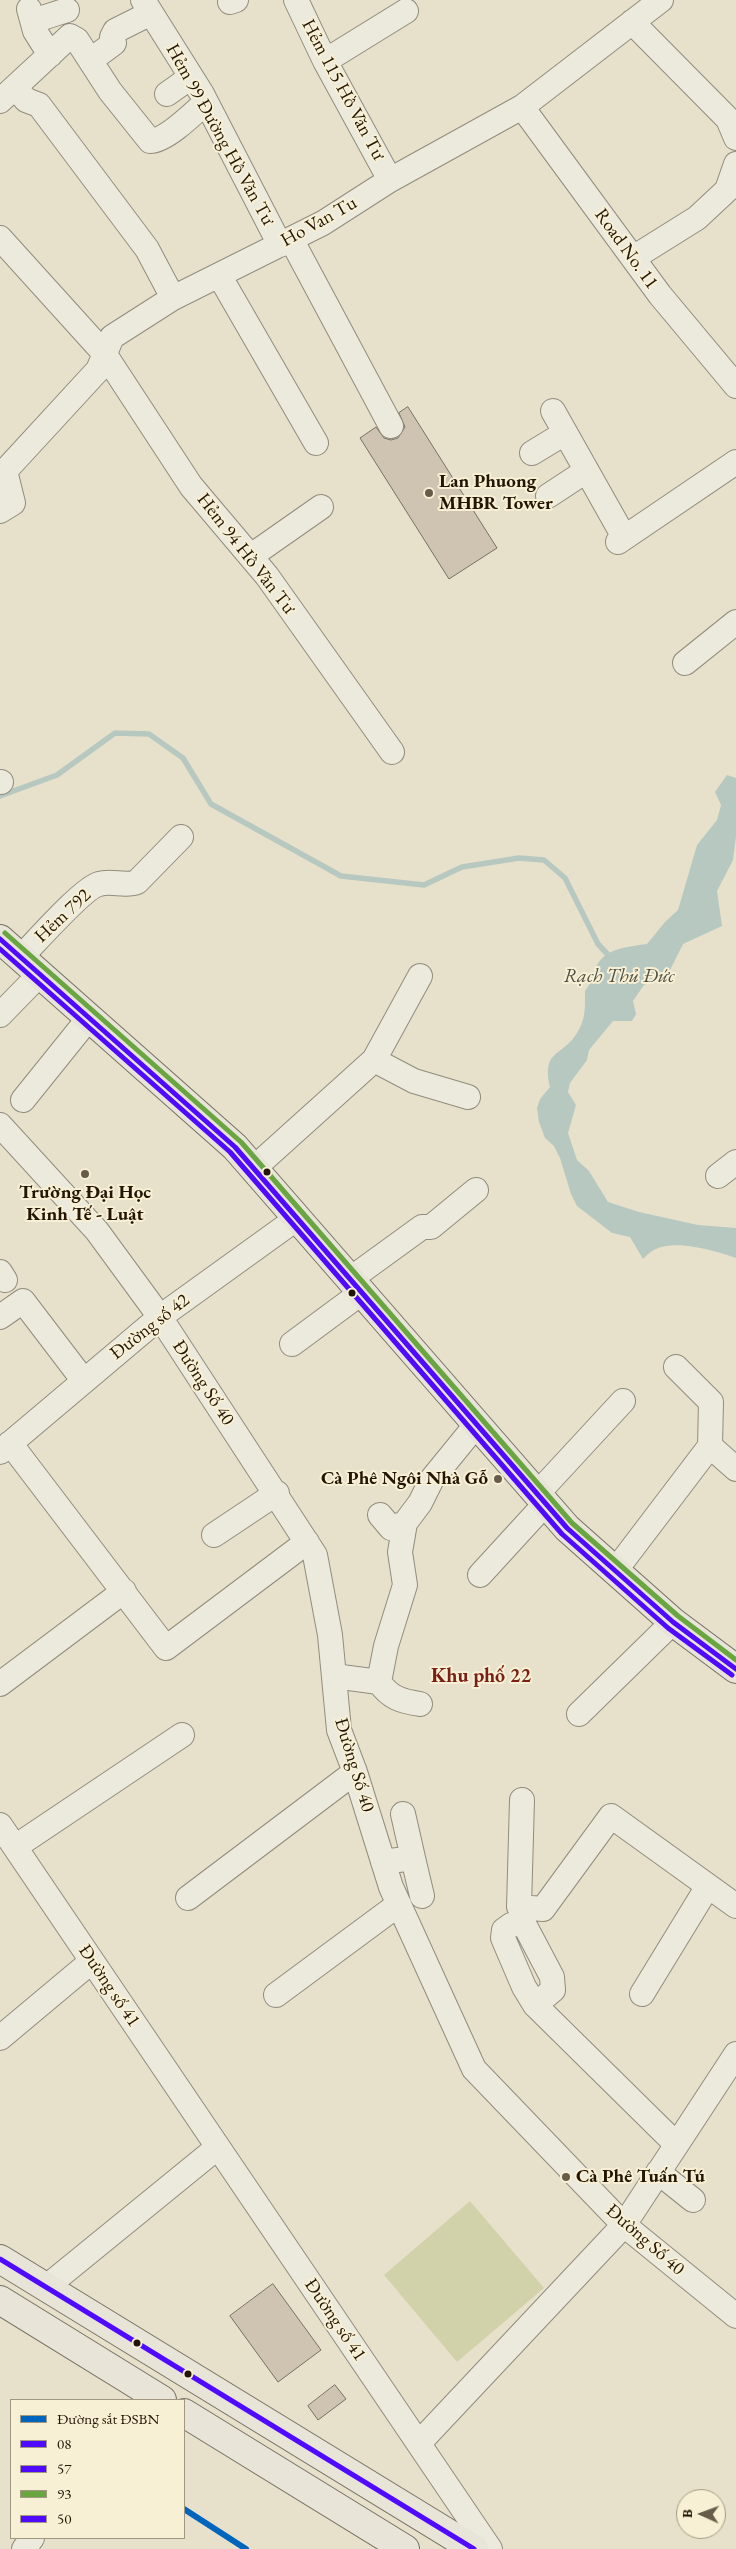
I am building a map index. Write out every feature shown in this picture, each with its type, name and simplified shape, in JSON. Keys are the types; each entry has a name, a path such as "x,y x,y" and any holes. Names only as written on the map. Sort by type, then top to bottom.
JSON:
{"main road":[{"path":"0,939 235,1147 296,1220 567,1528 673,1622 736,1669"},
{"path":"0,2259 474,2549"},
{"path":"0,2300 160,2399"},
{"path":"185,2415 405,2549"}],"street":[{"name":"Hẻm 115 Hồ Văn Tư","path":"296,0 324,61 390,180"},
{"name":"Ho Van Tu","path":"0,511 13,502 4,471 98,370 112,337 173,298 323,223 390,180 522,107 661,0"},
{"path":"91,60 111,48 114,43 112,37 115,31 147,6"},
{"name":"Hẻm 99 Đường Hồ Văn Tư","path":"147,6 206,102 392,426"},
{"path":"50,55 35,31 31,15 67,10"},
{"path":"324,61 406,11"},
{"path":"632,22 728,119 736,138"},
{"path":"7,94 70,36 77,40 110,91 150,141 156,141 171,131 206,102"},
{"path":"167,94 191,77"},
{"path":"7,94 39,105 146,249 173,298"},
{"name":"Road No. 11","path":"522,107 660,295 736,386"},
{"path":"633,258 697,218 727,190 736,164"},
{"path":"0,238 104,353"},
{"path":"219,275 316,443"},
{"name":"Hẻm 94 Hồ Văn Tư","path":"104,353 191,486 267,576 392,752"},
{"path":"554,411 621,539 736,462"},
{"path":"532,453 565,433"},
{"path":"548,496 586,471"},
{"path":"251,556 321,507"},
{"path":"685,663 736,622"},
{"name":"Hẻm 792","path":"0,1016 67,909 97,884 110,882 130,885 137,882 181,838"},
{"path":"253,1169 374,1060 420,976"},
{"path":"23,1100 89,1018"},
{"path":"374,1060 414,1080 468,1097"},
{"name":"Đường Số 40","path":"0,1125 97,1231 160,1317 277,1493 315,1555 330,1635 339,1730 399,1904 474,2069 624,2225 736,2316"},
{"path":"292,1344 422,1226 431,1228 476,1190"},
{"name":"Đường số 42","path":"296,1220 160,1317 5,1447 124,1590 166,1648 307,1542"},
{"path":"0,1317 23,1301 84,1381"},
{"path":"615,1571 710,1446 711,1402 676,1367"},
{"path":"480,1575 623,1401"},
{"path":"420,1704 394,1698 387,1694 379,1682 386,1646 405,1585 400,1552 405,1523 420,1503 432,1479 476,1425"},
{"path":"710,1446 736,1469"},
{"path":"214,1535 277,1493"},
{"path":"380,1515 391,1528 405,1523"},
{"path":"0,1684 124,1590"},
{"path":"579,1714 673,1622"},
{"path":"334,1676 379,1682"},
{"path":"15,1847 182,1735"},
{"path":"188,1898 355,1772"},
{"path":"522,1800 519,1907 543,1909 611,1816 736,1906"},
{"path":"403,1814 422,1896"},
{"name":"Đường số 41","path":"0,1825 490,2549"},
{"path":"383,1862 413,1858"},
{"path":"642,1994 708,1886"},
{"path":"276,1995 399,1904"},
{"path":"0,2038 92,1961"},
{"path":"535,2005 676,2144"},
{"path":"419,2443 624,2225 736,2054"},
{"path":"45,2288 218,2147"},
{"path":"658,2172 693,2200"}],"green space":[{"path":"470,2201 544,2288 457,2362 384,2275"}],"water":[{"name":"Rạch Thủ Đức","path":"727,775 736,778 736,836 733,860 717,891 722,926 683,944 669,972 644,985 633,1001 636,1014 632,1021 613,1021 589,1050 587,1060 570,1083 568,1092 576,1105 568,1133 577,1160 589,1171 608,1202 639,1212 698,1225 736,1228 736,1258 707,1249 674,1245 656,1249 643,1259 630,1237 612,1233 577,1206 571,1194 560,1158 554,1146 545,1138 539,1122 537,1108 540,1099 550,1087 548,1075 551,1060 554,1055 571,1041 580,1028 584,1013 585,991 598,963 603,957 616,950 647,944 665,922 678,910 697,845 717,820 721,805 715,792"}],"building":[{"name":"Lan Phuong MHBR Tower","path":"408,407 497,548 449,579 360,438 376,427 384,438 391,440 398,438 405,427 399,413"},
{"path":"273,2284 321,2350 278,2382 230,2316"},
{"path":"335,2385 346,2399 318,2420 308,2406"}],"waterway":[{"name":"Rạch Thủ Đức","path":"0,796 57,775 115,733 149,734 183,758 211,804 341,876 424,885 462,867 519,858 544,860 565,878 598,944 612,959"}],"rail line":[{"name":"ĐSBN","path":"185,2510 246,2549"}],"transit line":[{"name":"93","path":"5,933 241,1142 572,1523 678,1616 736,1660"},
{"name":"08","path":"0,939 235,1147 567,1528 673,1622 736,1669"},
{"name":"57","path":"0,949 230,1152 562,1534 668,1628 732,1675"},
{"name":"50","path":"0,2259 474,2549"}],"place":[{"name":"Lan Phuong MHBR Tower","path":"429,493"},
{"name":"Trường Đại Học Kinh Tế - Luật","path":"85,1174"},
{"name":"Cà Phê Ngôi Nhà Gỗ","path":"498,1479"},
{"name":"Cà Phê Tuấn Tú","path":"566,2177"}],"district":[{"name":"Khu phố 22","path":"481,1677"}]}
